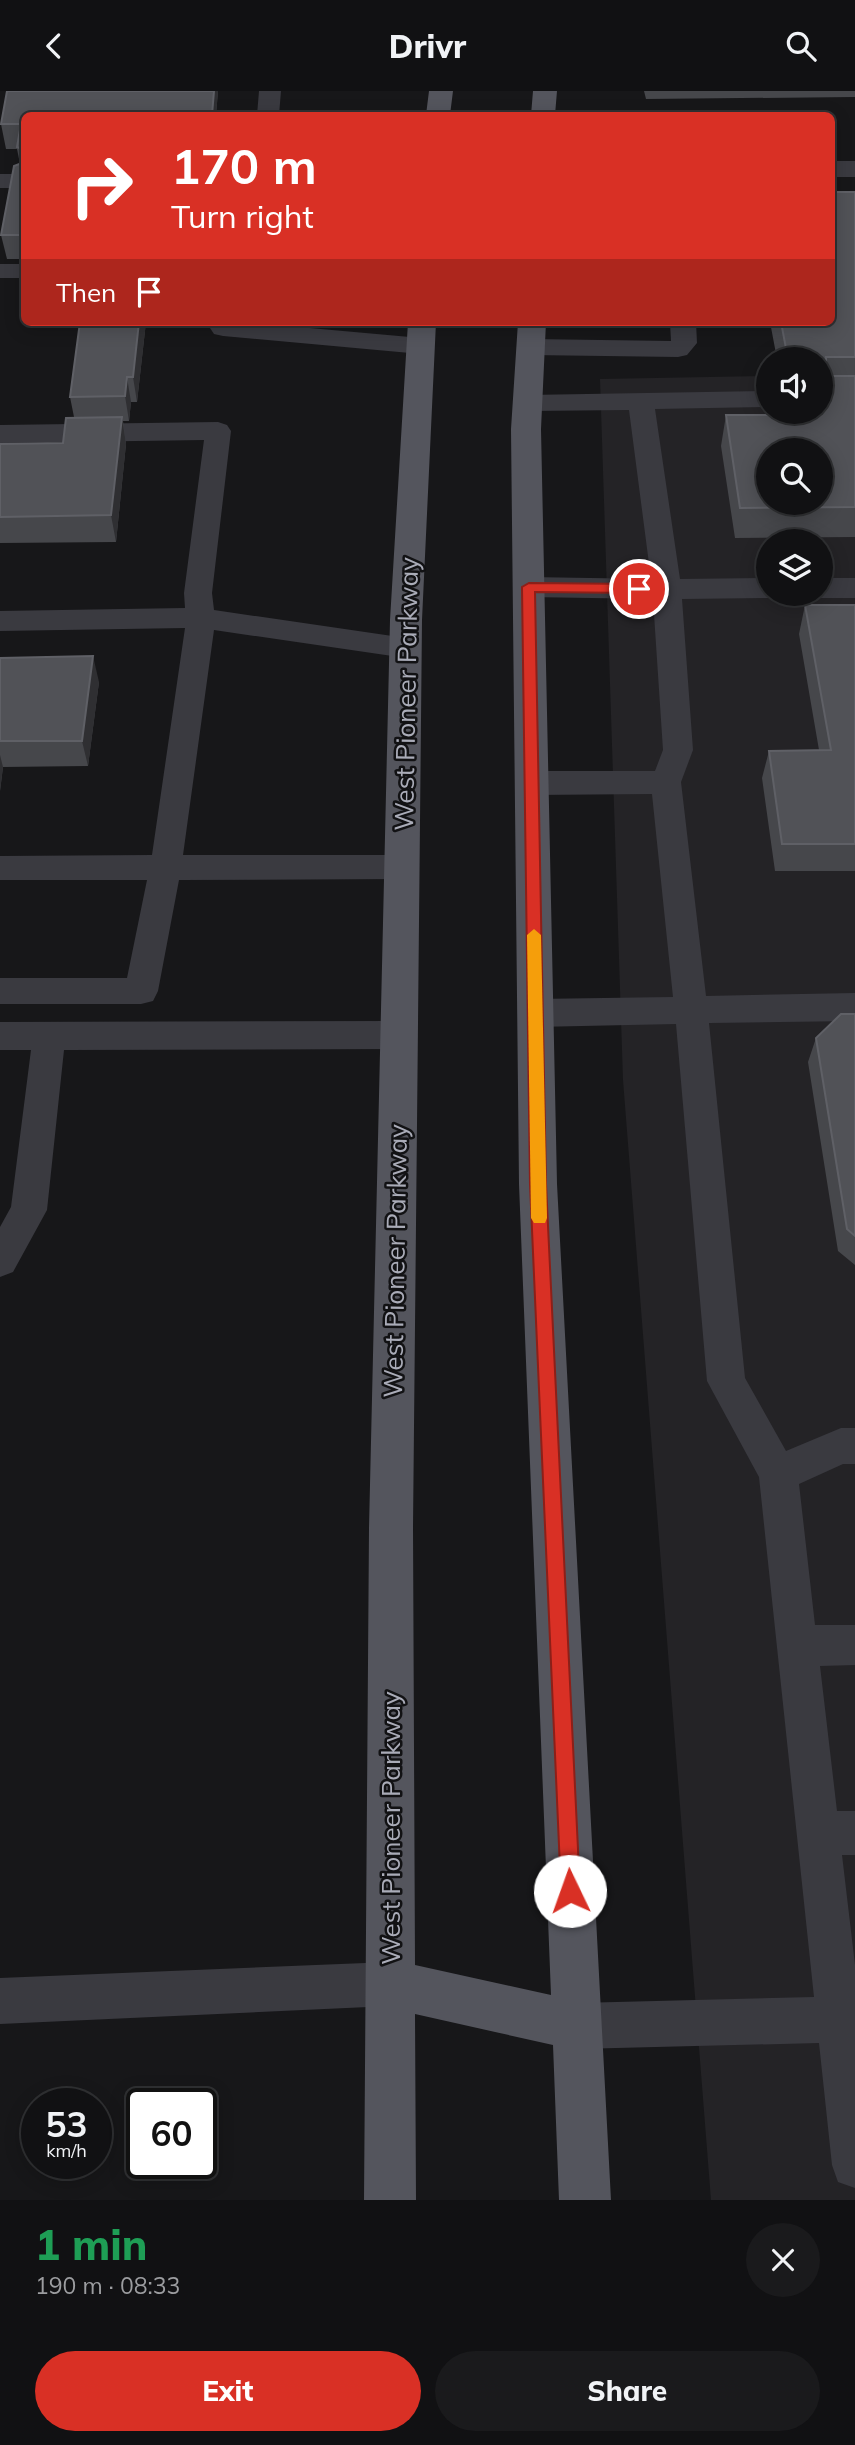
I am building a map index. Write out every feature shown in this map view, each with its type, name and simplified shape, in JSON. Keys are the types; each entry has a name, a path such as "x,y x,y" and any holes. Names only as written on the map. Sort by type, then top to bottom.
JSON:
{"main road":[{"path":"438,112 441,91"},
{"path":"543,112 545,91"},
{"name":"West Pioneer Parkway","path":"390,2200 391,1528 399,1035 406,648 421,334"},
{"path":"531,335 528,403 529,587 538,1184 585,2200"},
{"path":"390,1984 577,2026"}],"street":[{"path":"835,169 855,169"}],"lane":[{"path":"268,112 270,91"},
{"path":"0,181 21,181"},
{"path":"0,271 21,271"},
{"path":"224,326 223,328 421,334"},
{"path":"531,335 678,349 684,343 683,326"},
{"path":"528,403 756,399"},
{"path":"641,401 667,589 678,750 666,782 691,1010 726,1381 778,1474 798,1646 837,1833 855,2165"},
{"path":"0,434 218,431 198,593 201,618 166,867 141,991 0,991"},
{"path":"529,587 756,588"},
{"path":"833,588 855,588"},
{"path":"0,621 201,618 406,648"},
{"path":"532,783 666,782"},
{"path":"0,868 402,867"},
{"path":"535,1013 855,1007"},
{"path":"0,1036 399,1035"},
{"path":"0,1261 29,1210 49,1037"},
{"path":"778,1474 841,1446 855,1446"},
{"path":"798,1646 855,1645"},
{"path":"0,2001 390,1984"},
{"path":"577,2026 847,2019"}],"shaded area":[{"path":"855,375 855,2200 711,2200 623,1080 600,379 756,376 756,424 833,424 833,398"}],"building":[{"path":"7,91 214,91 212,112 21,112 21,124 1,124"},
{"path":"21,124 21,149 17,147"},
{"path":"21,163 21,235 1,235 14,166"},
{"path":"835,192 855,192 855,357 833,357 833,347 786,347 782,326 835,326"},
{"path":"79,326 139,326 133,377 127,377 125,396 70,397"},
{"path":"833,376 855,376 855,507 833,507 833,438 756,438 756,508 740,508 726,415 756,415 756,424 833,424"},
{"path":"122,417 111,515 0,517 0,444 63,443 66,418"},
{"path":"855,605 855,844 782,844 769,751 831,750 805,606"},
{"path":"93,656 82,741 0,741 0,658"},
{"path":"841,1014 855,1014 855,1236 847,1229 816,1038"}],"slow traffic":[{"path":"534,935 539,1218"}],"route":[{"path":"570,1891 538,1184 529,587 639,589"}]}
